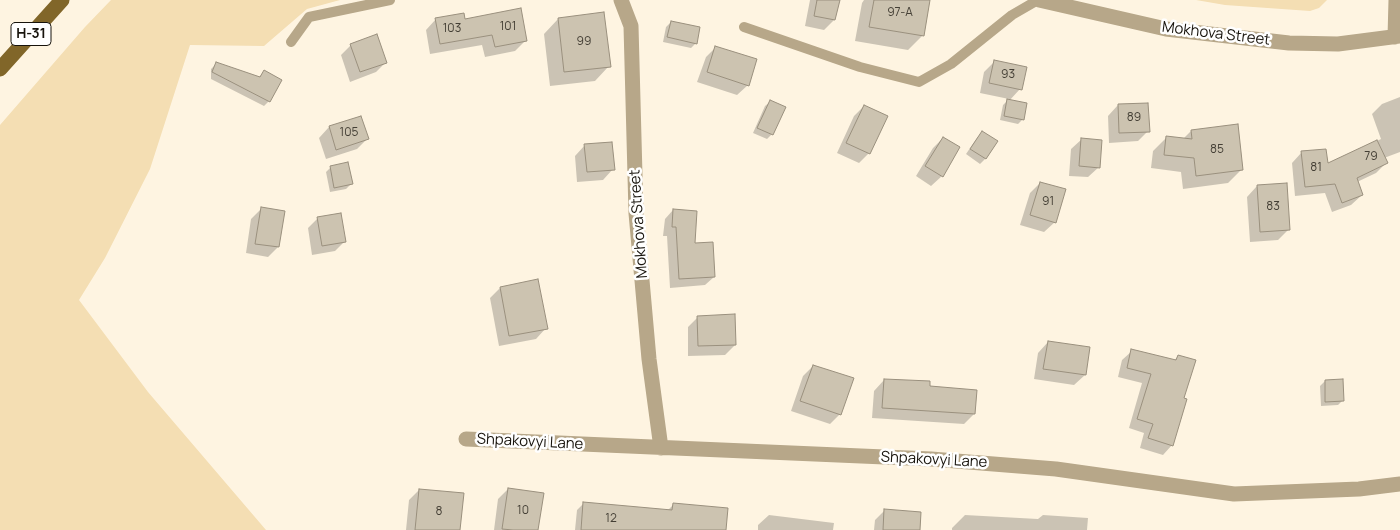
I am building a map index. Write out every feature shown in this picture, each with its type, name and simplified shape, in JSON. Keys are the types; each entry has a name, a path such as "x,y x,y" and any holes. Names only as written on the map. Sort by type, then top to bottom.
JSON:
{"main road":[{"name":"Н-31","path":"0,68 62,0"}],"street":[{"name":"Mokhova Street","path":"621,0 631,26 636,213 649,359 661,448"},
{"name":"Mokhova Street","path":"1038,0 1166,28 1289,43 1338,44 1398,37 1396,0"},
{"name":"Shpakovyi Lane","path":"466,439 931,459 1065,470 1234,494 1360,489 1400,484"}],"lane":[{"path":"291,42 310,17 390,0"},
{"path":"744,27 860,67 919,82 951,64 1012,15 1038,0"}],"shaded area":[{"path":"111,0 340,0 307,9 264,46 190,45 150,169 105,258 79,300 148,392 266,530 0,530 0,125 85,27"},
{"path":"1196,0 1327,0 1319,8 1310,11 1225,5"}],"building":[{"path":"817,0 840,0 835,20 814,16"},
{"path":"874,0 930,0 924,36 869,27"},
{"path":"521,8 527,41 495,47 492,35 440,44 435,18 464,13 465,19"},
{"path":"604,12 611,67 564,72 558,18"},
{"path":"671,21 700,27 697,44 667,37"},
{"path":"377,34 387,63 360,72 350,44"},
{"path":"715,46 757,59 749,86 707,72"},
{"path":"994,60 1027,67 1022,90 989,83"},
{"path":"216,62 260,77 264,70 282,80 270,102 212,72"},
{"path":"1007,99 1027,103 1024,120 1004,116"},
{"path":"770,100 786,107 773,135 757,128"},
{"path":"1148,103 1150,132 1119,133 1118,104"},
{"path":"864,105 888,116 870,154 846,143"},
{"path":"361,116 369,139 336,150 329,126"},
{"path":"1238,124 1243,170 1196,176 1194,158 1164,155 1166,136 1192,139 1191,130"},
{"path":"982,131 998,141 986,159 970,149"},
{"path":"943,137 960,147 943,177 925,166"},
{"path":"1081,138 1102,140 1100,168 1079,166"},
{"path":"1377,140 1388,163 1357,178 1363,195 1342,203 1335,184 1305,187 1301,151 1326,149 1328,163"},
{"path":"612,142 615,170 587,172 584,144"},
{"path":"348,162 353,184 334,188 330,166"},
{"path":"1040,182 1066,189 1056,223 1030,215"},
{"path":"1287,183 1290,230 1260,232 1257,185"},
{"path":"261,207 285,211 279,247 255,244"},
{"path":"673,209 697,211 695,243 713,242 715,277 679,279 676,227 672,227"},
{"path":"341,213 346,242 322,246 317,217"},
{"path":"538,279 548,329 509,336 500,287"},
{"path":"735,314 736,345 698,346 697,316"},
{"path":"1048,341 1090,347 1086,375 1043,369"},
{"path":"1131,349 1176,360 1178,355 1196,360 1184,398 1187,399 1173,446 1148,438 1153,424 1137,419 1151,374 1127,368"},
{"path":"813,365 854,378 841,415 800,401"},
{"path":"884,379 930,381 930,386 977,390 975,414 882,408"},
{"path":"1343,379 1344,401 1325,402 1325,380"},
{"path":"508,488 544,493 538,530 502,529"},
{"path":"419,489 464,493 460,530 415,530"},
{"path":"583,502 672,510 673,503 728,508 726,530 581,530"},
{"path":"884,509 921,512 920,530 883,530"}]}
